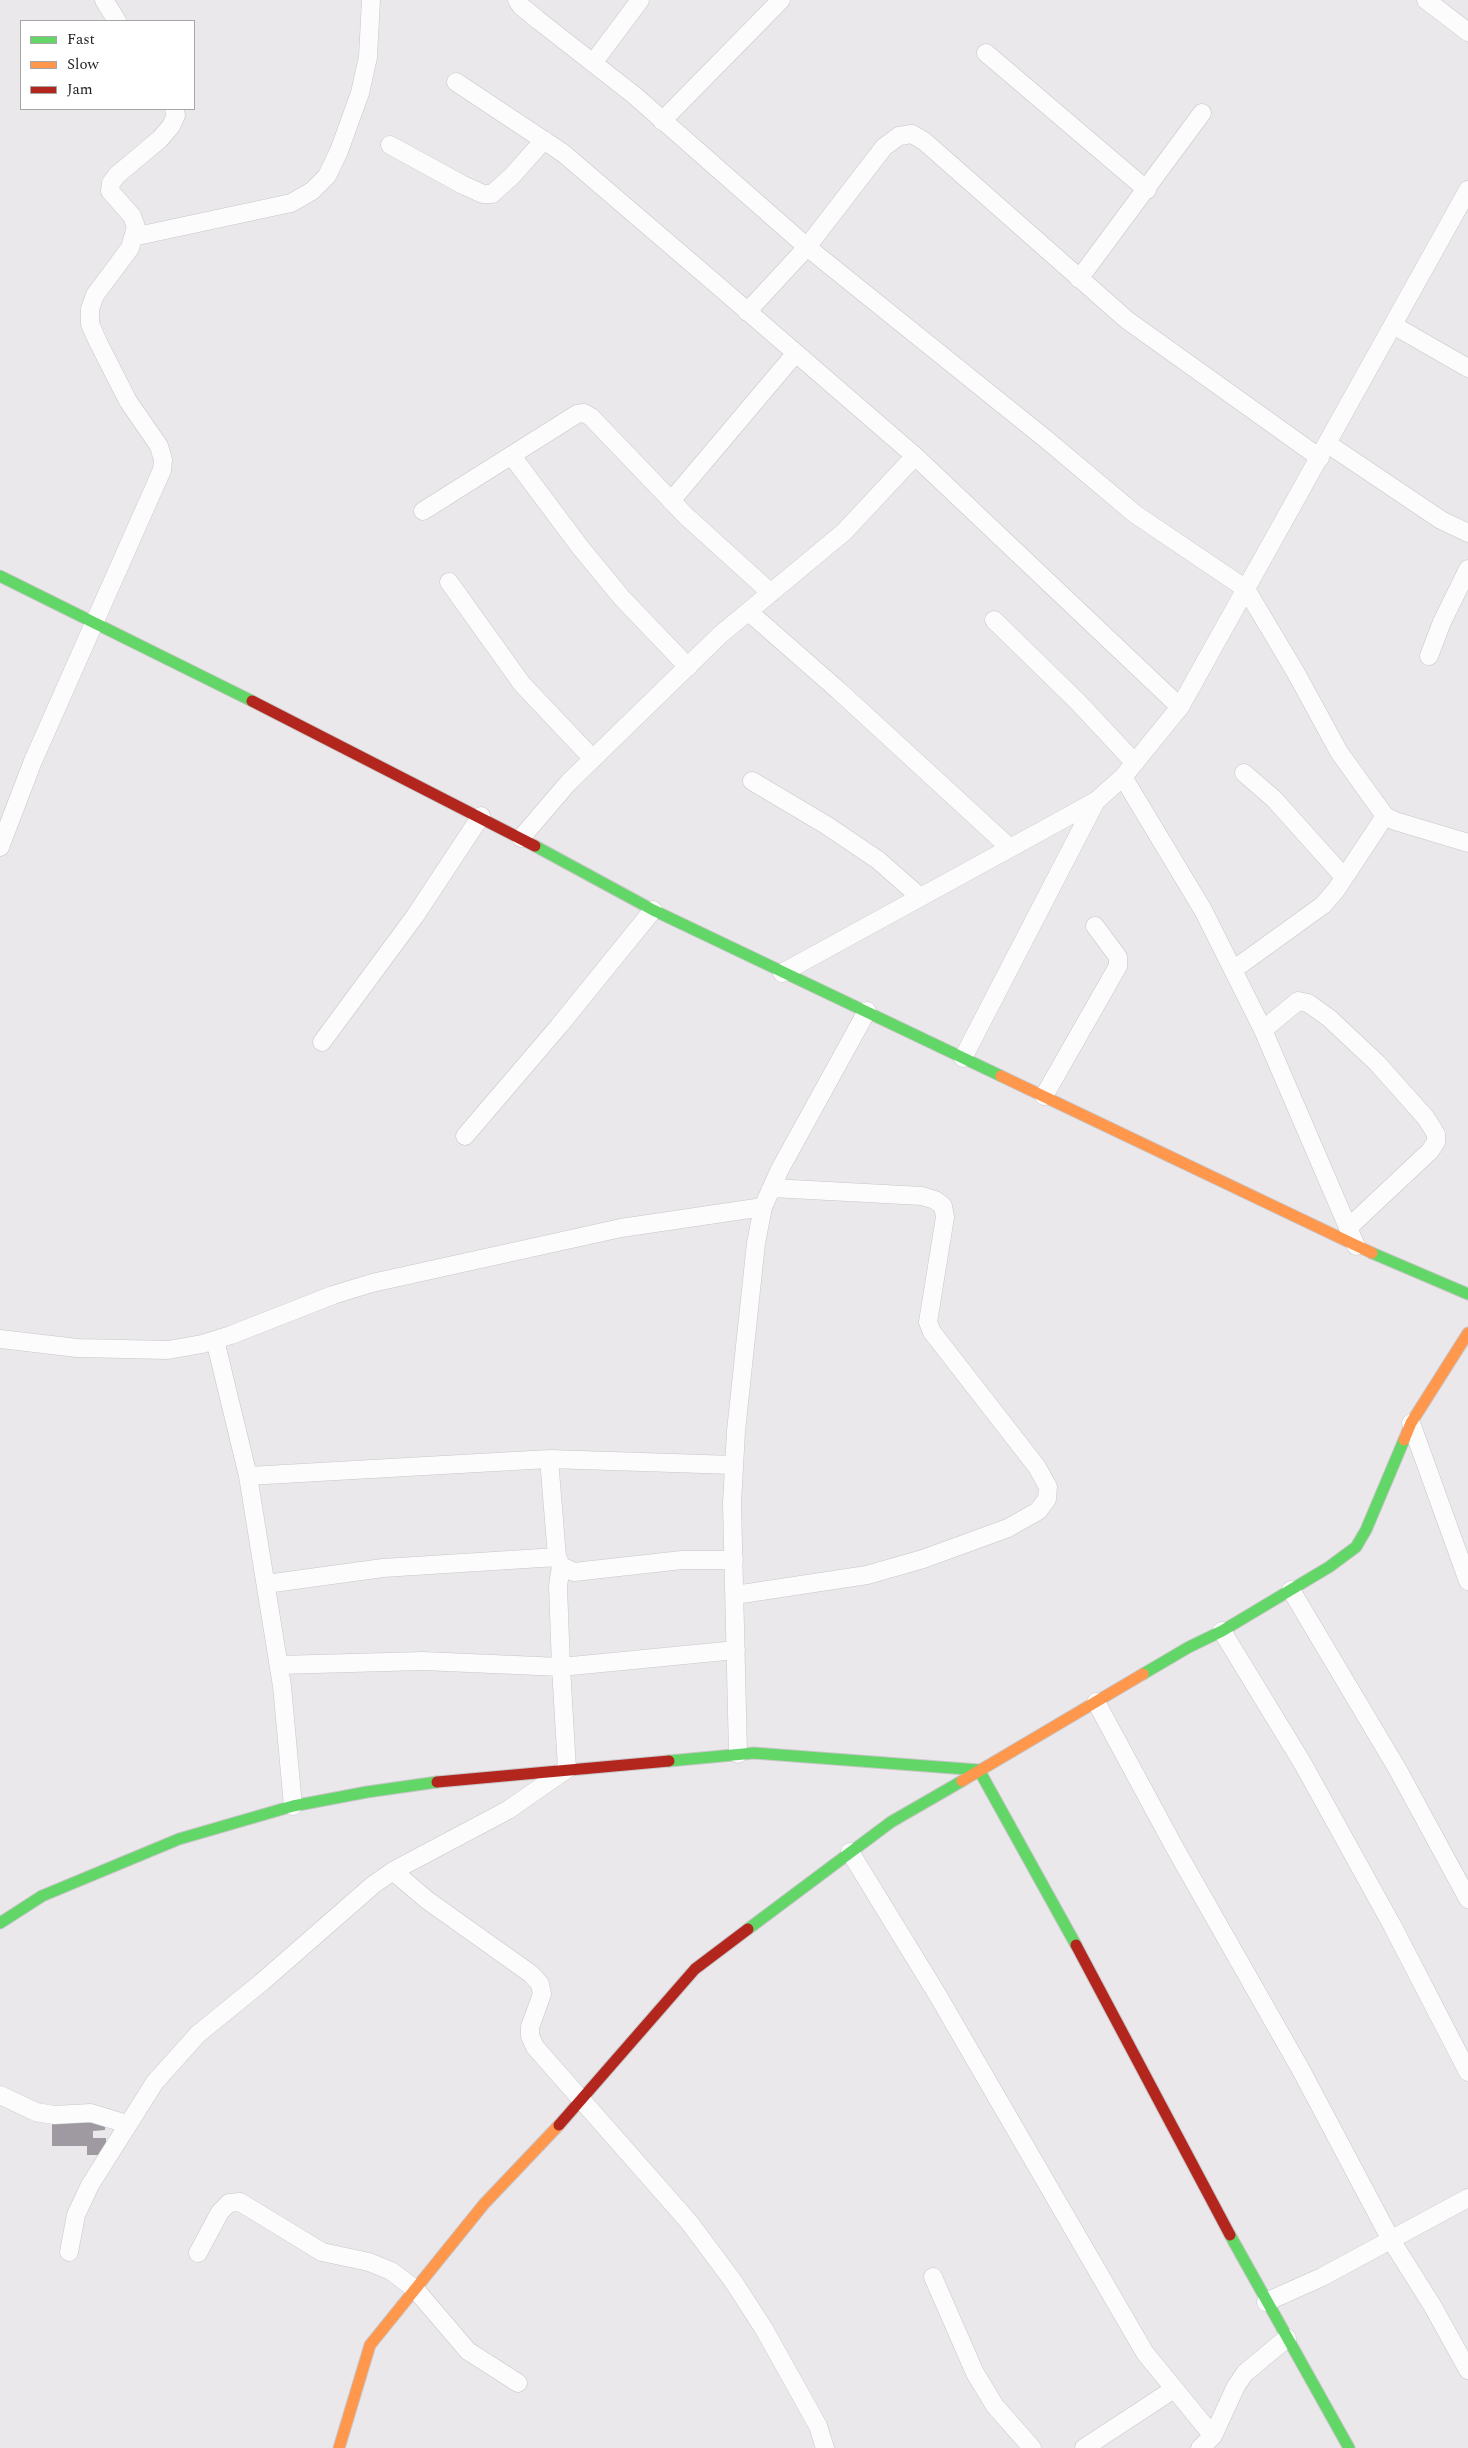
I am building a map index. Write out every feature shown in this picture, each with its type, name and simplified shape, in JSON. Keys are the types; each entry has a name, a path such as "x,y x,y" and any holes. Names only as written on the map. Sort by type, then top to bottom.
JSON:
{"street":[{"path":"104,0 117,20"},
{"path":"133,237 291,203 312,191 327,176 339,151 360,93 368,57 371,0"},
{"path":"518,0 521,6 662,121 807,247 1047,440 1135,514 1246,589 1296,673 1339,752 1385,816 1395,821 1468,843"},
{"path":"593,63 640,0"},
{"path":"662,121 780,0"},
{"path":"1426,0 1468,32"},
{"path":"986,53 1147,190"},
{"path":"456,82 564,154 915,456 1180,707"},
{"path":"0,847 33,761 162,470 163,460 159,446 128,401 90,324 90,308 95,295 124,259 136,227 132,216 110,191 111,183 117,175 160,139 176,115 174,110"},
{"path":"1079,279 1147,190 1202,113"},
{"path":"747,312 807,247 884,147 899,136 912,134 924,141 1127,320 1324,451 1442,520 1468,532"},
{"path":"390,144 463,185 483,194 492,194 512,176 544,140"},
{"path":"782,973 1096,801 1123,777 1180,707 1468,190"},
{"path":"1393,325 1467,365"},
{"path":"671,501 795,354"},
{"path":"423,511 577,414 584,413 591,417 671,501 772,594"},
{"path":"512,456 580,547 622,598 688,667"},
{"path":"521,838 552,799 720,635 772,594 844,532 915,456"},
{"path":"1429,656 1442,622 1468,569"},
{"path":"0,576 95,621 481,816 653,910 1356,1246 1468,1294"},
{"path":"449,582 522,684 593,759"},
{"path":"749,612 838,690 1010,848"},
{"path":"994,620 1078,702 1135,763"},
{"path":"1244,773 1274,800 1344,877"},
{"path":"1123,777 1204,910 1263,1030 1356,1246"},
{"path":"752,781 826,825 878,860 920,897"},
{"path":"964,1058 1096,801"},
{"path":"322,1042 415,916 481,816"},
{"path":"1233,970 1323,904 1344,877 1385,816"},
{"path":"465,1136 559,1026 653,910"},
{"path":"1044,1096 1118,966 1118,957 1095,926"},
{"path":"1263,1030 1298,1001 1308,1003 1329,1018 1377,1063 1415,1106 1436,1134 1436,1142 1430,1151 1348,1228"},
{"path":"738,1754 732,1503 755,1253 763,1207 780,1169 867,1011"},
{"path":"735,1595 867,1575 923,1559 1008,1528 1038,1511 1047,1499 1048,1487 1037,1467 932,1332 928,1322 944,1218 943,1206 935,1200 922,1196 772,1188"},
{"path":"0,1339 77,1348 168,1350 215,1340 333,1295 372,1283 622,1228 763,1207"},
{"path":"339,2448 370,2344 484,2204 581,2102 695,1969 891,1822 1189,1647 1222,1631 1291,1590 1356,1547 1366,1530 1411,1423 1468,1333"},
{"path":"215,1340 248,1476 279,1665 293,1806"},
{"path":"1411,1423 1468,1581"},
{"path":"248,1476 549,1459 734,1465"},
{"path":"549,1459 559,1562 560,1667 568,1770"},
{"path":"266,1584 383,1568 559,1562 574,1572 682,1560 734,1560"},
{"path":"1291,1590 1398,1770 1468,1899"},
{"path":"1222,1631 1303,1764 1392,1925 1468,2072"},
{"path":"279,1665 422,1661 560,1667 736,1650"},
{"path":"1096,1702 1176,1850 1301,2070 1391,2240 1432,2305 1468,2370"},
{"path":"0,1923 42,1896 120,1862 180,1839 293,1806 368,1792 444,1781 738,1754 801,1755 979,1770"},
{"path":"69,2252 76,2215 86,2192 155,2082 198,2034 262,1982 373,1885 393,1871 508,1810 568,1770"},
{"path":"979,1770 1044,1884 1266,2302 1349,2448"},
{"path":"850,1852 937,1994 1145,2353 1213,2436"},
{"path":"393,1871 426,1900 532,1974 540,1984 542,1994 530,2027 530,2036 535,2047 581,2102 689,2222 734,2281 764,2329 813,2418 825,2448"},
{"path":"0,2095 36,2112 54,2115 90,2113 130,2120"},
{"path":"1266,2302 1322,2277 1468,2198"},
{"path":"198,2253 220,2212 229,2203 240,2202 322,2252 381,2267 415,2289 468,2351 518,2383"},
{"path":"933,2278 974,2373 995,2406 1032,2448"},
{"path":"1200,2448 1213,2436 1236,2386 1245,2373 1287,2338"},
{"path":"1084,2448 1174,2389"}],"building":[{"path":"105,2121 105,2130 93,2131 93,2138 106,2138 106,2155 87,2155 87,2146 52,2146 52,2122"}],"traffic: fast":[{"path":"0,576 252,701"},
{"path":"535,846 653,910 1001,1076"},
{"path":"1372,1253 1468,1294"},
{"path":"1143,1674 1189,1647 1222,1631 1329,1567 1356,1547 1366,1530 1404,1440"},
{"path":"669,1761 754,1753 979,1770 1076,1945"},
{"path":"748,1929 891,1822 962,1781"},
{"path":"0,1923 42,1896 179,1839 293,1806 367,1792 437,1782"},
{"path":"1230,2235 1349,2448"}],"traffic: slow":[{"path":"1001,1076 1372,1253"},
{"path":"1404,1440 1411,1423 1468,1333"},
{"path":"962,1781 1143,1674"},
{"path":"339,2448 370,2345 484,2204 559,2125"}],"traffic: jam":[{"path":"252,701 535,846"},
{"path":"437,1782 669,1761"},
{"path":"559,2125 695,1969 748,1929"},
{"path":"1076,1945 1230,2235"}]}
